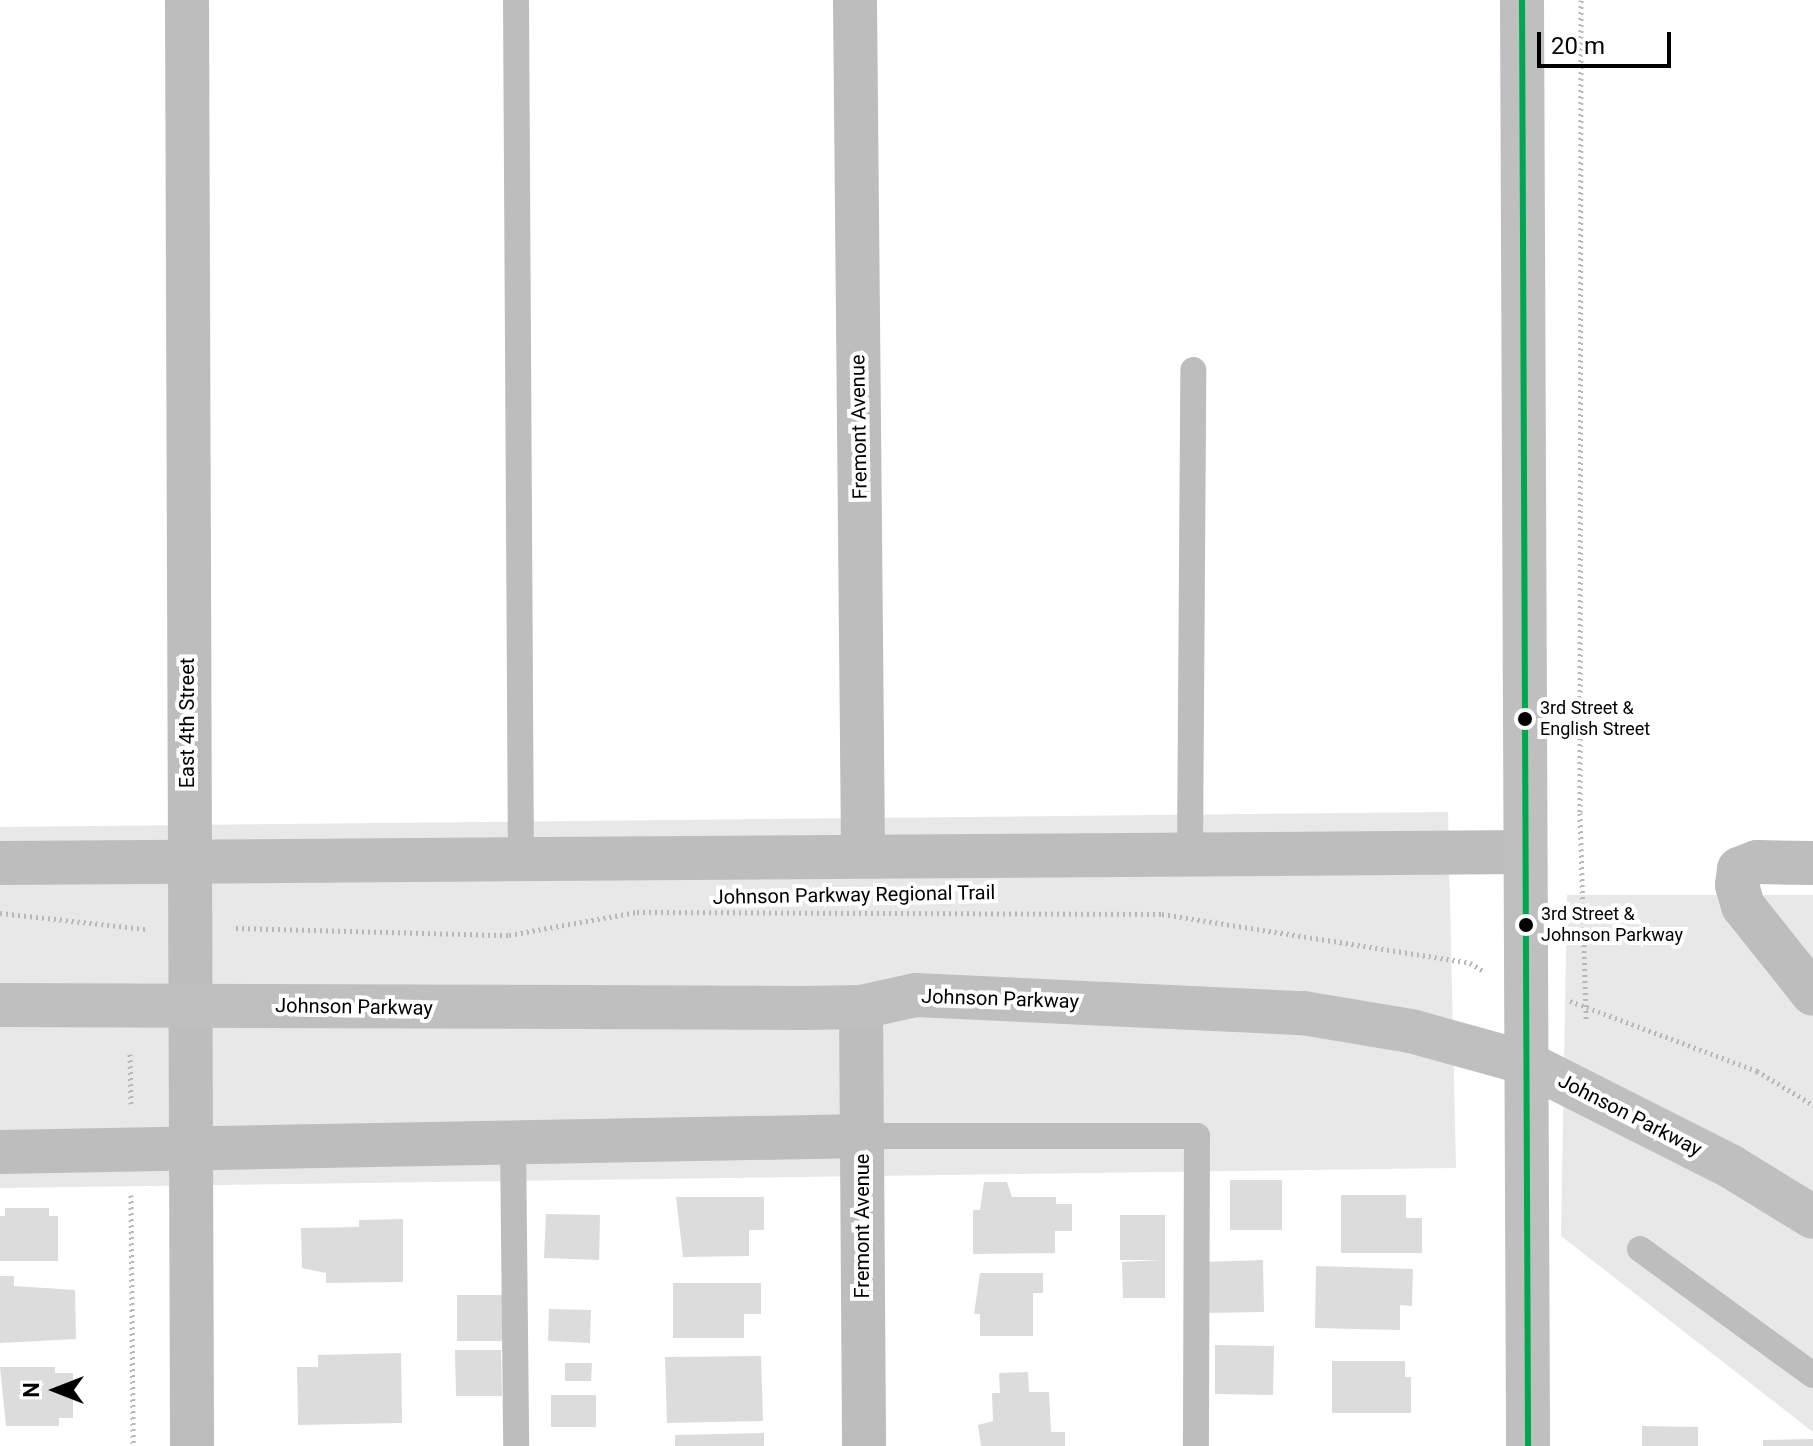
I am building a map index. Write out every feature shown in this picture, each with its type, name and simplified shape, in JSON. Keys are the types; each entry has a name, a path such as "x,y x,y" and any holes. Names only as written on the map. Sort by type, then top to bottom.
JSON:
{"street":[{"name":"East 4th Street","path":"187,0 187,860 192,1446"},
{"name":"Fremont Avenue","path":"855,0 863,853"},
{"path":"1522,0 1528,1446"},
{"path":"0,863 521,860 863,853 1525,852"},
{"path":"1813,863 1757,862 1739,869 1737,885 1743,906 1813,994"},
{"name":"Johnson Parkway","path":"0,1005 188,1004 537,1010 861,1007 916,995 1303,1013 1411,1031 1526,1063 1730,1166 1813,1217"},
{"name":"Fremont Avenue","path":"861,1007 864,1446"},
{"path":"0,1152 189,1145 862,1136"}],"lane":[{"path":"516,0 521,860"},
{"path":"1190,851 1193,370"},
{"path":"862,1136 1197,1136 1196,1446"},
{"path":"513,1139 516,1446"},
{"path":"1640,1249 1813,1375"}],"path":[{"path":"1581,0 1580,813 1586,1019"},
{"name":"Johnson Parkway Regional Trail","path":"225,928 509,935 637,912 1162,914 1470,963 1480,969"},
{"path":"0,913 149,929"},
{"path":"1586,1007 1757,1071 1813,1105"},
{"path":"130,1054 131,1113"},
{"path":"131,1184 133,1446"}],"shaded area":[{"path":"1448,812 1456,1168 0,1188 0,827"},
{"path":"1567,895 1813,895 1813,1432 1561,1236"}],"building":[{"path":"1230,1180 1282,1180 1282,1230 1230,1230"},
{"path":"984,1182 1007,1182 1012,1197 1056,1197 1056,1204 1072,1204 1072,1231 1055,1231 1055,1253 973,1254 973,1210 980,1210"},
{"path":"1341,1195 1406,1195 1406,1218 1422,1218 1422,1253 1341,1253"},
{"path":"676,1197 764,1197 764,1230 749,1230 749,1256 683,1257"},
{"path":"5,1208 49,1208 49,1216 58,1216 58,1261 0,1261 0,1216 5,1216"},
{"path":"546,1214 600,1215 599,1260 544,1258"},
{"path":"1120,1215 1165,1215 1165,1298 1123,1298 1122,1262 1162,1260 1120,1260"},
{"path":"403,1219 403,1282 326,1283 326,1273 302,1268 301,1228 359,1227 359,1220"},
{"path":"1263,1260 1264,1312 1204,1313 1203,1262"},
{"path":"1316,1266 1413,1269 1412,1306 1400,1305 1400,1330 1315,1328"},
{"path":"980,1273 1043,1273 1043,1293 1033,1293 1033,1336 980,1336 980,1314 974,1314"},
{"path":"0,1276 14,1276 14,1286 75,1290 76,1339 0,1343"},
{"path":"673,1283 761,1283 761,1314 744,1314 744,1338 673,1338"},
{"path":"457,1295 502,1295 502,1341 457,1341"},
{"path":"549,1309 591,1310 590,1343 548,1341"},
{"path":"1215,1345 1274,1346 1273,1395 1215,1394"},
{"path":"455,1350 501,1350 502,1396 456,1396"},
{"path":"401,1353 402,1423 298,1425 297,1367 318,1367 318,1355"},
{"path":"761,1356 763,1421 667,1423 665,1357"},
{"path":"1332,1361 1405,1361 1405,1377 1411,1377 1411,1413 1332,1413"},
{"path":"565,1363 592,1363 591,1381 565,1381"},
{"path":"0,1367 55,1367 55,1373 73,1373 73,1418 59,1418 59,1426 6,1426"},
{"path":"1028,1372 1029,1392 1049,1392 1051,1432 1065,1432 1065,1446 981,1446 978,1425 993,1421 992,1393 1000,1393 999,1373"},
{"path":"551,1395 596,1395 596,1427 551,1427"},
{"path":"1642,1426 1698,1427 1698,1446 1642,1446"},
{"path":"764,1433 764,1446 675,1446 675,1435"},
{"path":"1813,1439 1813,1446 1763,1446 1763,1440"}],"transit line":[{"path":"1522,0 1528,1446"}],"place":[{"name":"3rd Street & English Street","path":"1525,719"},
{"name":"3rd Street & Johnson Parkway","path":"1526,925"}]}
